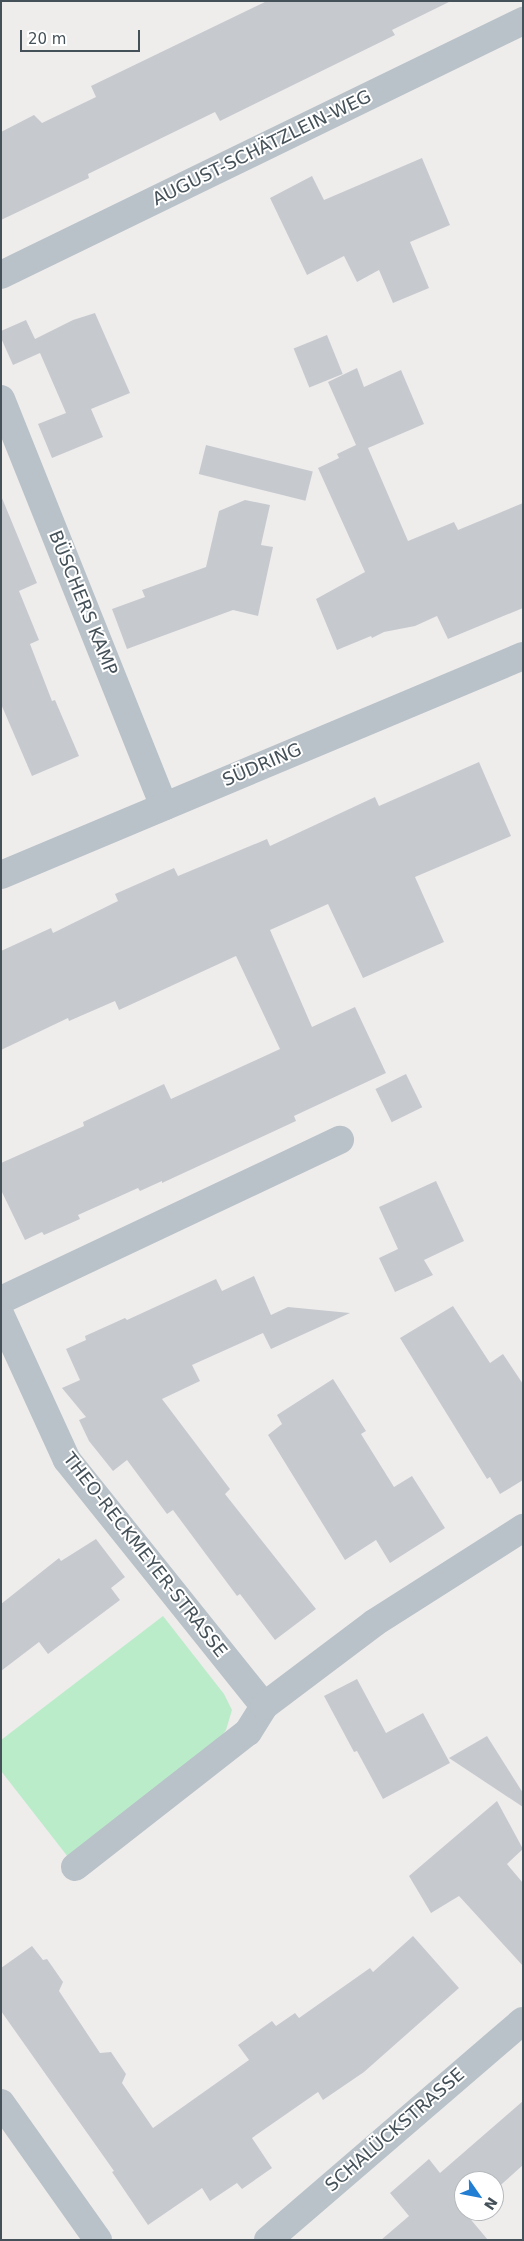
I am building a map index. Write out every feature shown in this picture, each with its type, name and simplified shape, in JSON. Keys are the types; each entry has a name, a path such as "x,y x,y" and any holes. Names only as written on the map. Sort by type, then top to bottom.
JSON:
{"street":[{"name":"AUGUST-SCHÄTZLEIN-WEG","path":"1,276 523,21"},
{"name":"BÜSCHERS KAMP","path":"1,399 164,806"},
{"name":"SÜDRING","path":"1,875 523,656"},
{"path":"1,1300 340,1140"},
{"name":"THEO-RECKMEYER-STRASSE","path":"1,1316 67,1460 264,1706"},
{"path":"75,1867 248,1732 264,1706 374,1623 523,1528"},
{"name":"SCHALÜCKSTRASSE","path":"268,2240 523,2021"},
{"path":"1,2103 98,2240"}],"green space":[{"path":"163,1616 224,1694 232,1710 226,1730 215,1744 68,1857 1,1771 1,1740"}],"building":[{"path":"267,1 451,1 392,30 395,35 220,121 215,112 88,174 89,178 1,220 1,132 34,115 42,123 96,97 91,86"},
{"path":"422,158 450,225 410,242 429,288 393,303 379,270 357,282 344,256 307,275 270,198 312,176 324,200"},
{"path":"95,313 130,393 91,409 103,437 52,458 38,424 66,413 40,353 13,365 1,338 1,331 26,320 35,339 73,320"},
{"path":"327,335 343,374 309,387 294,348"},
{"path":"357,368 364,387 401,370 424,424 368,448 408,541 454,522 458,530 523,503 523,608 448,639 437,616 415,626 384,632 372,638 371,636 337,650 316,599 365,572 318,468 339,458 337,454 356,445 328,382"},
{"path":"206,445 313,472 305,501 199,474"},
{"path":"2,498 37,583 19,591 39,640 30,644 52,701 55,700 79,756 32,776 1,704"},
{"path":"245,500 270,505 261,545 273,547 258,616 233,610 127,649 112,609 145,597 142,590 206,567 219,511"},
{"path":"479,762 511,836 415,877 444,942 363,978 328,904 270,930 312,1027 355,1007 386,1073 294,1116 296,1121 162,1183 162,1181 140,1191 138,1188 78,1215 80,1219 44,1235 42,1232 25,1240 1,1190 1,1163 84,1126 83,1122 164,1084 171,1099 280,1049 236,956 119,1010 115,1001 69,1021 68,1018 1,1050 1,951 51,928 53,933 118,901 115,894 174,868 178,876 267,839 270,846 375,797 379,806"},
{"path":"406,1074 422,1107 392,1122 375,1089"},
{"path":"436,1181 464,1241 424,1260 433,1275 395,1292 379,1258 398,1249 379,1207"},
{"path":"254,1276 271,1315 288,1307 350,1313 271,1349 263,1333 192,1365 200,1381 162,1399 230,1489 225,1494 316,1609 275,1640 240,1594 237,1596 173,1510 167,1514 127,1460 113,1471 89,1441 79,1420 86,1417 62,1388 80,1380 66,1349 86,1340 85,1336 125,1318 127,1320 216,1279 222,1291"},
{"path":"453,1306 490,1363 503,1354 523,1384 523,1480 500,1494 490,1477 487,1479 400,1338"},
{"path":"333,1379 366,1431 361,1434 394,1487 412,1476 445,1528 390,1563 376,1540 345,1560 268,1435 282,1424 277,1415"},
{"path":"96,1539 125,1577 111,1588 120,1600 48,1654 39,1642 1,1671 1,1604 59,1558 61,1561"},
{"path":"357,1679 386,1733 423,1713 450,1763 383,1799 357,1751 354,1752 324,1696"},
{"path":"487,1736 523,1793 523,1807 449,1758"},
{"path":"497,1801 523,1849 507,1864 523,1883 523,1966 459,1896 431,1913 409,1876"},
{"path":"413,1936 459,1988 364,2072 323,2100 318,2092 252,2138 272,2168 242,2189 237,2183 210,2201 202,2188 148,2225 112,2172 114,2171 1,2011 1,1968 32,1946 43,1960 47,1959 63,1982 59,1991 100,2053 111,2052 126,2074 122,2083 153,2128 249,2060 238,2045 272,2021 276,2026 295,2013 299,2018 370,1968 373,1972"},
{"path":"523,2101 523,2165 504,2182 504,2171 454,2171 454,2221 472,2221 488,2240 381,2240 409,2216 390,2193 429,2159 440,2173"}]}
